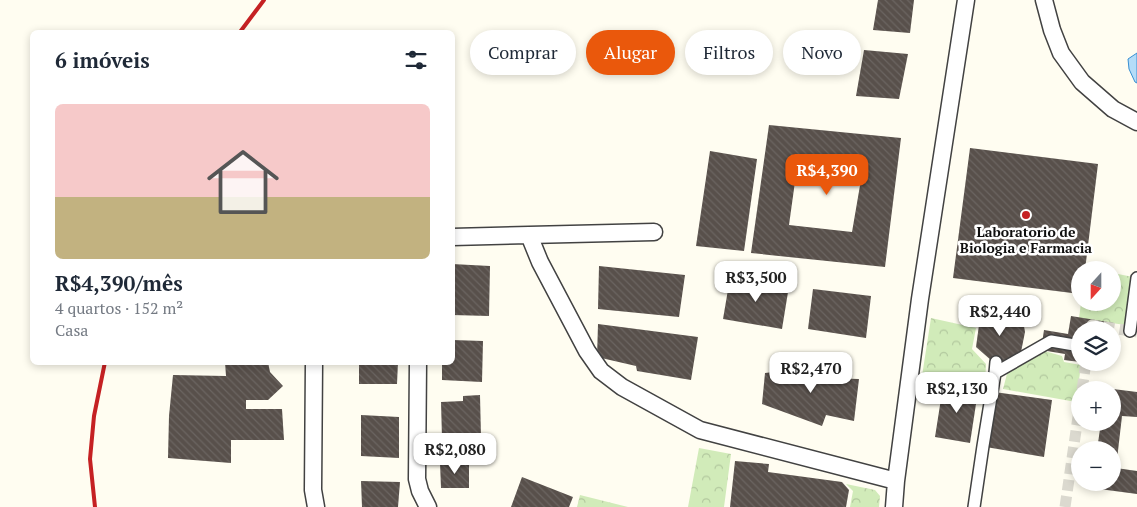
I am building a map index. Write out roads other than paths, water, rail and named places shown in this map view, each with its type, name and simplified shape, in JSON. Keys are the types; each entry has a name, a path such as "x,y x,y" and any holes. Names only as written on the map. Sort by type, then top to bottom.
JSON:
{"street":[{"path":"894,507 920,299 966,0"},
{"path":"1044,0 1052,30 1061,53 1082,82 1113,109 1137,122"},
{"path":"455,237 654,232"},
{"path":"529,235 540,262 586,351 601,371 622,387 700,430 896,481"},
{"path":"1130,331 1137,278"},
{"path":"974,507 996,367 1051,341 1071,344"},
{"path":"314,365 313,490 316,507"},
{"path":"418,365 417,479 420,491 428,507"}],"water":[{"path":"1137,53 1137,83 1129,69 1128,59"}],"tunnel":[{"path":"1121,330 1137,332"},
{"path":"1083,381 1085,371"},
{"path":"1065,507 1076,431"}],"railway":[{"path":"242,30 264,0"},
{"path":"95,507 90,459 94,416 104,365"}],"place":[{"name":"Laboratorio de Biologia e Farmacia","path":"1026,215"}]}
